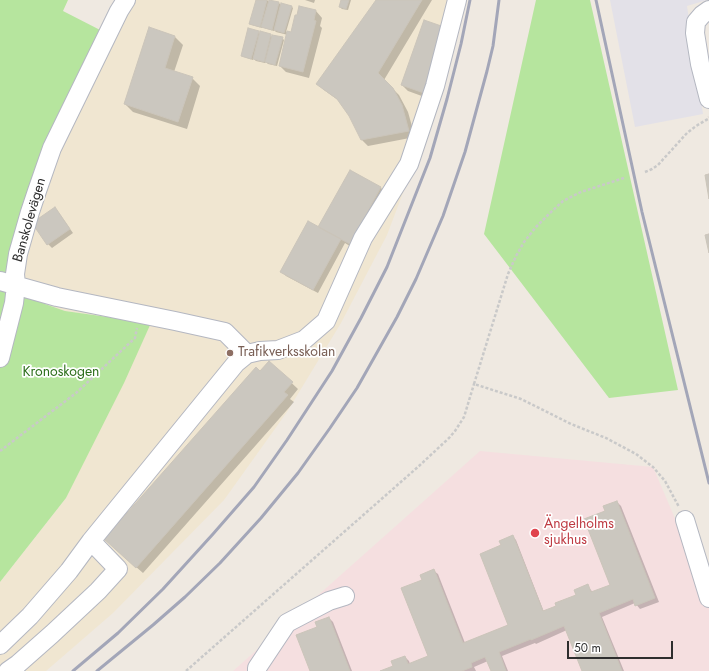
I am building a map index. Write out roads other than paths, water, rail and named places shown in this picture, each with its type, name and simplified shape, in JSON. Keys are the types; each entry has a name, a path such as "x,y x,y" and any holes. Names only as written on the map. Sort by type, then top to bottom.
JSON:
{"street":[{"name":"Banskolevägen","path":"0,358 14,303 8,283 15,274 18,254 30,212 52,148 119,11 126,0"},
{"path":"0,645 30,616 69,571 91,541 236,363 247,354 260,351 278,350 304,340 326,321 363,238 409,164 435,86 457,0"},
{"path":"709,10 696,22 695,33 700,64 709,99"},
{"path":"8,283 57,298 225,332 247,354"},
{"path":"685,520 709,598"},
{"path":"8,671 52,634 98,591 118,569 91,541"},
{"path":"257,671 287,623 329,601 345,596"}],"railway":[{"path":"73,671 118,633 163,589 254,487 332,371 387,267 430,158 461,44 470,0"},
{"path":"97,671 185,597 220,563 261,518 298,473 357,388 397,317 416,279 443,216 465,152 487,71 493,46 499,0"},
{"path":"596,0 642,212 709,483"}],"place":[{"name":"Trafikverksskolan","path":"230,353"},
{"name":"Ängelholms sjukhus","path":"535,533"}],"park label":[{"name":"Kronoskogen","path":"61,373"}]}
